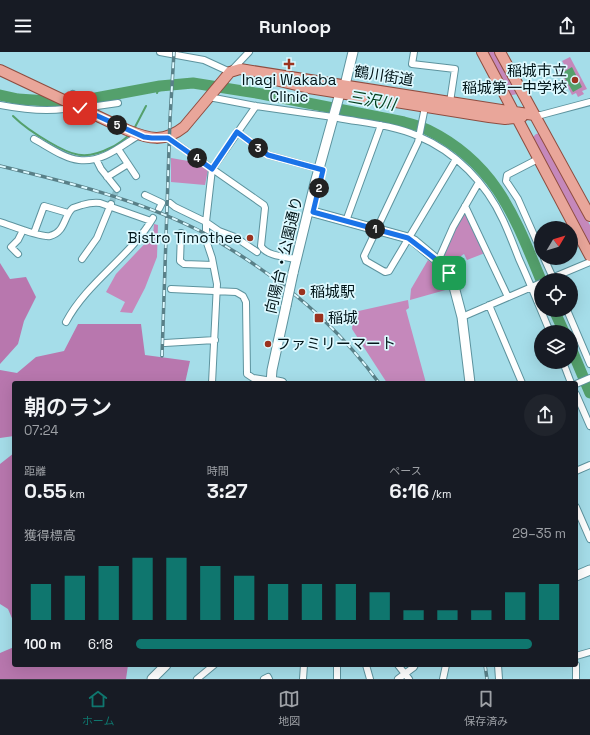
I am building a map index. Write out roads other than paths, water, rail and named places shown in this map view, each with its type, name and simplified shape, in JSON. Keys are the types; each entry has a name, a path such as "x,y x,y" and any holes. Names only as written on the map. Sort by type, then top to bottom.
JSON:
{"main road":[{"path":"482,52 590,256"},
{"path":"500,52 590,216"},
{"name":"鶴川街道","path":"230,72 236,69 245,69 343,91 489,118 504,118 515,115"},
{"path":"0,70 55,96 71,100 84,110 134,133 152,138 168,138 184,127 230,72"},
{"name":"鶴川街道","path":"343,91 450,102 515,115 534,115"},
{"path":"531,147 529,139 531,134 538,131 544,133"}],"street":[{"path":"160,52 204,60 230,72 249,52"},
{"name":"向陽台・公園通り","path":"296,274 296,259 353,52"},
{"path":"414,52 412,64 455,69 450,102"},
{"path":"210,96 256,106 336,116 381,125 419,135 456,159 479,182 496,207 534,281"},
{"path":"0,105 49,111 64,109 71,100"},
{"path":"534,115 541,115 590,102"},
{"path":"84,110 97,106 118,103"},
{"path":"206,232 212,169 256,106"},
{"path":"425,107 418,142 364,256 366,261 385,272 389,271 456,159"},
{"path":"346,221 381,125"},
{"path":"237,132 268,155 321,170"},
{"path":"34,139 73,159 96,159 118,149 134,133"},
{"path":"168,138 264,205 265,208 261,246 264,250 296,259"},
{"path":"118,149 136,176"},
{"path":"96,159 101,169 117,189"},
{"path":"534,235 518,199 506,181 507,175 538,159"},
{"path":"107,177 128,164"},
{"name":"向陽台・公園通り","path":"272,381 277,371 296,274 313,212 321,170"},
{"path":"438,261 453,227 479,182"},
{"path":"145,195 162,203 159,209"},
{"path":"0,222 22,230 44,236 51,236 65,224 68,213 73,208 93,202 111,205 152,219 149,226 80,300 66,322"},
{"path":"170,203 175,207 206,222 219,231 235,237 257,252"},
{"path":"82,259 98,238 111,205"},
{"path":"34,233 44,206 68,213"},
{"path":"465,206 508,297"},
{"path":"313,212 408,238 438,261 449,272 462,317 469,381"},
{"path":"18,254 11,246 18,240 22,230"},
{"path":"181,233 180,261 184,264 213,265"},
{"path":"207,243 213,265 217,290 212,381"},
{"path":"564,273 590,262"},
{"path":"462,317 534,286"},
{"path":"172,289 217,290 236,292 243,296 245,299 247,374 253,378 267,381"},
{"path":"489,305 521,381"},
{"path":"570,317 590,364"},
{"path":"165,343 214,340"},
{"path":"567,369 574,381"},
{"path":"578,382 590,378"},
{"path":"578,399 590,426"},
{"path":"578,470 590,465"},
{"path":"578,512 590,539"},
{"path":"578,575 590,570"},
{"path":"578,655 590,652"},
{"path":"152,679 164,667"},
{"path":"197,679 212,667"},
{"path":"303,679 304,667"},
{"path":"337,667 337,679"},
{"path":"367,667 370,679"},
{"path":"400,667 407,677"},
{"path":"398,679 407,677 414,667"},
{"path":"443,679 446,667"},
{"path":"498,667 499,679"},
{"path":"576,667 576,679"},
{"path":"264,679 268,677 269,679"}],"waterway":[{"name":"三沢川","path":"0,95 18,99 48,101 90,99 160,86 193,83 262,94 419,126 451,143 470,158 486,175 500,193 511,213 538,273"},
{"name":"三沢川","path":"157,93 160,86"},
{"path":"134,129 146,106"},
{"path":"13,116 34,133 64,150 78,155 101,152 118,144 130,134"},
{"name":"三沢川","path":"557,317 561,325"},
{"name":"三沢川","path":"578,365 590,393"}],"tunnel":[{"path":"111,204 117,189"},
{"path":"206,232 207,243"}],"railway":[{"path":"162,356 170,119 174,52"},
{"path":"0,166 76,185 126,200 198,230 249,261 290,291 347,343 377,381"},
{"path":"485,667 487,679"}],"place":[{"name":"Inagi Wakaba Clinic","path":"289,64"},
{"name":"稲城市立 稲城第一中学校","path":"575,80"},
{"name":"Bistro Timothee","path":"250,238"},
{"name":"稲城駅","path":"302,292"},
{"name":"稲城","path":"319,318"},
{"name":"ファミリーマート","path":"268,344"}]}
